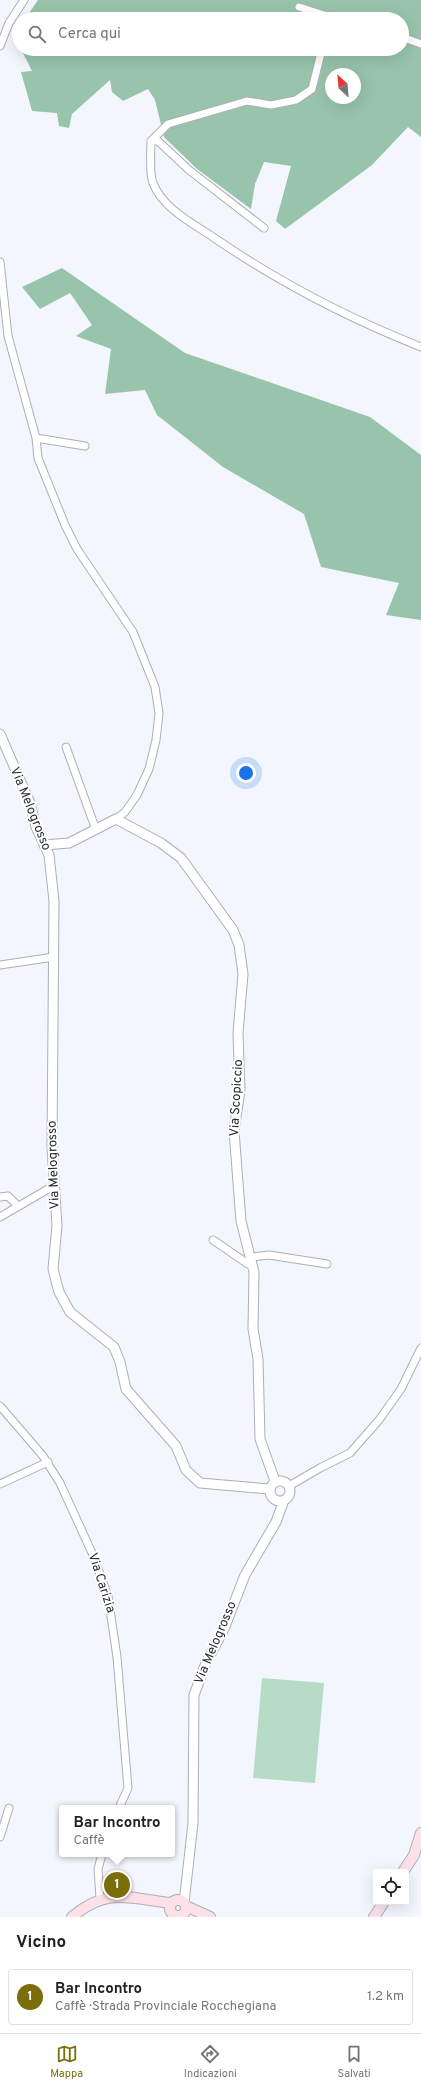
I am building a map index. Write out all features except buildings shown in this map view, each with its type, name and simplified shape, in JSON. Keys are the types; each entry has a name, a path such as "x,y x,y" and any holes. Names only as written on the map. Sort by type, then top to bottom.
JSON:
{"main road":[{"path":"405,1869 414,1855 421,1833"},
{"path":"72,1917 100,1898 126,1896 160,1902 178,1910 198,1913 210,1917"},
{"path":"374,1917 382,1905"}],"street":[{"path":"16,12 24,0"},
{"path":"300,7 313,12"},
{"path":"0,46 12,18"},
{"path":"409,40 421,44"},
{"path":"320,56 312,89 296,100 271,105 247,101 168,124 151,141 153,182 163,198 175,212 252,264 304,294 370,326 421,347"},
{"path":"151,141 158,141 189,170 264,228"},
{"path":"0,262 8,336 36,438 38,458 65,525 77,548 133,632 155,687 159,712 156,740 149,769 137,795 125,812 116,819 96,830 69,842 44,845"},
{"path":"36,438 85,446"},
{"name":"Via Melogrosso","path":"0,734 30,803 36,828 49,856 53,879 54,957 52,1147 57,1226 53,1269 58,1292 70,1312 114,1347 120,1362 126,1389 176,1446 186,1470 200,1483 272,1485"},
{"path":"66,747 96,830"},
{"name":"Via Scopiccio","path":"116,819 161,843 181,858 233,930 239,945 243,974 238,1033 240,1090 235,1115 234,1131 241,1221 254,1272 253,1329 258,1359 260,1439 272,1485"},
{"path":"0,966 54,957"},
{"path":"0,1217 55,1185"},
{"path":"0,1197 8,1196 18,1206"},
{"path":"213,1240 248,1264 252,1260 269,1255 327,1264"},
{"path":"289,1486 350,1453 379,1420 401,1389 421,1348"},
{"name":"Via Carizia","path":"0,1406 48,1462 60,1483 93,1555 109,1603 113,1622 124,1722 128,1788 120,1805"},
{"path":"0,1484 48,1462"},
{"path":"282,1480 289,1486 289,1496 284,1500 275,1500 270,1495 272,1485 282,1480"},
{"name":"Via Melogrosso","path":"178,1910 184,1892 193,1823 194,1695 206,1663 224,1629 245,1576 276,1522 284,1500"},
{"path":"0,1837 9,1808"},
{"path":"100,1898 98,1869 101,1857"}],"green space":[{"path":"38,0 421,0 421,137 408,127 372,165 285,229 276,221 291,166 264,162 255,184 251,209 197,169 164,137 155,100 148,89 123,101 112,92 110,80 72,114 69,128 59,126 57,113 32,111 21,72 32,71 24,56 409,56 409,12 30,12"},
{"path":"62,268 185,353 370,417 421,455 421,620 386,615 399,583 321,567 304,514 223,467 157,415 145,390 105,394 111,349 76,336 92,325 70,293 40,309 22,287"},
{"path":"262,1678 324,1683 315,1783 253,1778"}],"place":[{"name":"Bar Incontro","path":"117,1885"}]}
